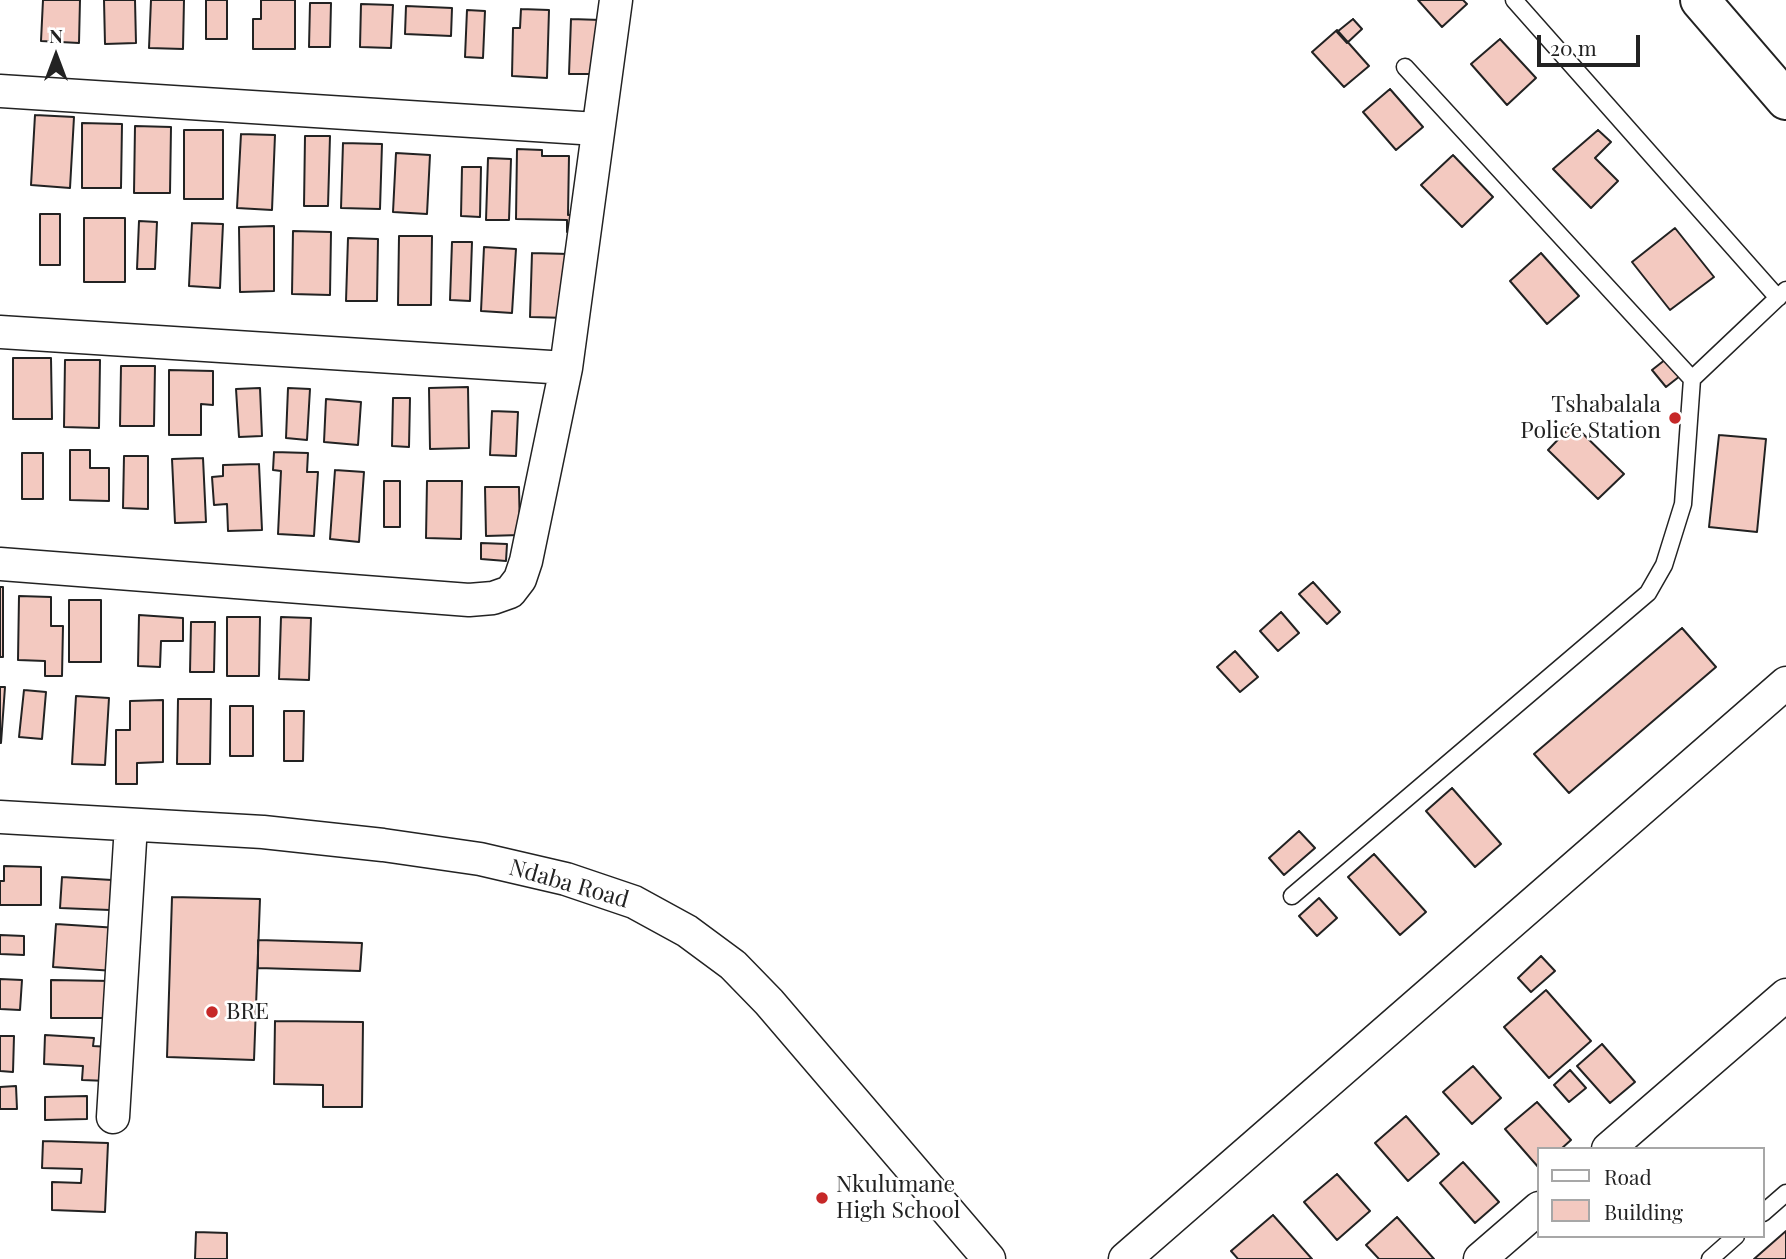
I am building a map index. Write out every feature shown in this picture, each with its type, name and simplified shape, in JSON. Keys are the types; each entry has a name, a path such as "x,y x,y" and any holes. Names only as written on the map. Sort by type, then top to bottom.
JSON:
{"main road":[{"path":"1700,0 1786,100"}],"street":[{"path":"0,564 469,600 493,598 510,592 520,579 526,561 566,368 616,0"},
{"path":"0,90 597,129"},
{"path":"0,332 566,368"},
{"path":"1125,1259 1786,683"},
{"name":"Ndaba Road","path":"0,817 264,832 468,858 566,879 634,902 687,931 733,965 769,1002 989,1259"},
{"path":"113,1117 131,825"},
{"path":"1610,1147 1786,995"},
{"path":"1480,1259 1538,1209"}],"lane":[{"path":"1292,896 1648,593 1664,565 1683,504 1692,379 1782,294 1514,0"},
{"path":"1405,67 1692,379"},
{"path":"1765,1211 1786,1193"},
{"path":"1710,1259 1735,1238"}],"building":[{"path":"43,0 80,0 79,43 41,41"},
{"path":"104,0 135,0 136,43 105,44"},
{"path":"151,0 184,0 183,49 149,48"},
{"path":"206,0 227,0 227,39 206,39"},
{"path":"261,0 295,0 295,49 253,49 253,19 261,19"},
{"path":"1418,0 1463,0 1467,4 1442,27"},
{"path":"310,3 331,3 330,47 309,47"},
{"path":"361,4 393,5 391,48 360,47"},
{"path":"406,6 452,8 451,36 405,34"},
{"path":"521,9 549,10 547,78 512,76 513,28 520,28"},
{"path":"467,10 485,11 483,58 465,57"},
{"path":"571,19 601,20 599,74 569,74"},
{"path":"1353,19 1362,29 1347,43 1337,32"},
{"path":"1337,30 1369,66 1344,87 1312,52"},
{"path":"1500,39 1536,78 1507,105 1471,64"},
{"path":"1390,89 1423,127 1396,150 1363,112"},
{"path":"35,115 74,117 70,188 31,185"},
{"path":"82,123 122,124 121,188 82,188"},
{"path":"135,126 171,127 170,193 134,193"},
{"path":"184,130 223,130 223,199 184,199"},
{"path":"1598,130 1611,142 1595,158 1618,181 1591,208 1553,169"},
{"path":"241,134 275,135 272,210 237,208"},
{"path":"305,136 330,136 328,206 304,206"},
{"path":"343,143 382,144 380,209 341,208"},
{"path":"517,149 542,150 542,156 569,156 568,215 582,215 581,233 567,232 567,220 516,219"},
{"path":"396,153 430,155 427,214 393,212"},
{"path":"1453,155 1493,197 1462,227 1421,185"},
{"path":"488,158 511,159 509,220 486,220"},
{"path":"462,167 481,167 480,217 461,216"},
{"path":"40,214 60,214 60,265 40,265"},
{"path":"84,218 125,218 125,282 84,282"},
{"path":"139,221 157,222 155,269 137,269"},
{"path":"192,223 223,224 220,288 189,286"},
{"path":"274,226 274,291 240,292 239,227"},
{"path":"1675,228 1714,277 1670,310 1632,262"},
{"path":"293,231 331,232 330,295 292,294"},
{"path":"399,236 432,236 431,305 398,305"},
{"path":"348,238 378,239 377,301 346,301"},
{"path":"452,242 472,242 470,301 450,300"},
{"path":"484,247 516,249 512,313 481,311"},
{"path":"532,253 569,254 568,318 530,317"},
{"path":"1541,253 1579,296 1547,324 1510,281"},
{"path":"13,358 51,358 52,419 13,419"},
{"path":"1666,359 1680,376 1666,387 1652,370"},
{"path":"65,360 100,360 99,428 64,427"},
{"path":"121,366 155,366 154,426 120,426"},
{"path":"169,370 213,371 213,405 201,404 201,435 169,435"},
{"path":"468,387 469,448 430,449 429,388"},
{"path":"260,388 262,436 239,437 236,389"},
{"path":"288,388 310,389 307,440 286,438"},
{"path":"393,398 410,398 409,447 392,446"},
{"path":"326,399 361,402 358,445 324,442"},
{"path":"492,411 518,412 516,456 490,455"},
{"path":"1573,424 1624,474 1598,499 1548,450"},
{"path":"1719,435 1766,439 1757,532 1709,527"},
{"path":"70,450 90,450 90,468 109,468 109,501 70,500"},
{"path":"274,452 308,453 307,472 318,472 314,536 278,534 281,471 273,470"},
{"path":"22,453 43,453 43,499 22,499"},
{"path":"124,456 148,456 148,509 123,508"},
{"path":"203,458 206,522 175,523 172,459"},
{"path":"259,464 262,530 228,531 227,504 214,505 212,477 223,476 223,465"},
{"path":"335,470 364,472 359,542 330,539"},
{"path":"384,481 400,481 400,527 384,527"},
{"path":"427,481 462,481 461,539 426,538"},
{"path":"485,487 519,487 520,535 486,536"},
{"path":"481,543 507,544 506,561 481,559"},
{"path":"1313,582 1340,612 1327,624 1299,594"},
{"path":"0,587 3,587 3,657 0,657"},
{"path":"19,596 51,597 51,626 63,626 62,676 45,676 45,661 18,660"},
{"path":"69,600 101,600 101,662 69,662"},
{"path":"1281,612 1299,633 1278,651 1260,631"},
{"path":"139,615 183,618 183,641 161,641 160,667 138,666"},
{"path":"227,617 260,617 259,676 227,676"},
{"path":"281,617 311,618 309,680 279,679"},
{"path":"191,622 215,622 214,672 190,672"},
{"path":"1682,628 1716,667 1569,793 1534,754"},
{"path":"1235,651 1258,677 1240,692 1217,667"},
{"path":"0,687 5,687 1,743 0,743"},
{"path":"24,690 46,692 42,739 19,737"},
{"path":"76,696 109,698 105,765 72,764"},
{"path":"178,699 211,699 210,764 177,764"},
{"path":"163,700 163,762 137,763 137,784 116,784 116,730 130,730 130,701"},
{"path":"230,706 253,706 253,756 230,756"},
{"path":"284,711 304,711 303,761 284,761"},
{"path":"1452,788 1501,844 1475,867 1426,811"},
{"path":"1299,831 1315,848 1284,875 1269,858"},
{"path":"1374,854 1426,912 1400,935 1348,877"},
{"path":"4,866 41,867 41,905 0,905 0,881 4,881"},
{"path":"62,877 112,880 110,910 60,908"},
{"name":"BRE","path":"172,897 260,899 254,1060 167,1057"},
{"path":"1319,898 1337,918 1317,936 1299,916"},
{"path":"56,924 118,928 115,971 53,967"},
{"path":"0,935 24,936 24,955 0,954"},
{"path":"258,940 362,943 360,971 258,968"},
{"path":"1541,956 1555,971 1531,992 1518,978"},
{"path":"0,979 22,980 20,1010 0,1009"},
{"path":"51,980 112,981 111,1018 51,1018"},
{"path":"1546,990 1591,1041 1549,1078 1504,1027"},
{"path":"275,1021 363,1022 362,1107 323,1107 323,1085 274,1084"},
{"path":"45,1035 94,1038 93,1046 110,1047 108,1081 82,1080 83,1066 44,1064"},
{"path":"0,1036 14,1036 13,1072 0,1071"},
{"path":"1602,1044 1635,1082 1610,1103 1577,1066"},
{"path":"1473,1066 1501,1098 1472,1124 1443,1092"},
{"path":"1570,1070 1586,1088 1569,1102 1554,1085"},
{"path":"16,1086 17,1109 0,1109 0,1087"},
{"path":"87,1096 87,1119 45,1120 45,1097"},
{"path":"1537,1102 1571,1140 1563,1147 1538,1147 1538,1167 1505,1129"},
{"path":"1406,1116 1439,1154 1408,1181 1375,1143"},
{"path":"43,1141 108,1143 105,1212 52,1210 52,1182 81,1183 82,1169 42,1168"},
{"path":"1463,1162 1499,1202 1475,1223 1440,1183"},
{"path":"1337,1174 1370,1211 1337,1240 1304,1202"},
{"path":"1273,1215 1312,1259 1238,1259 1231,1251"},
{"path":"1397,1217 1434,1259 1379,1259 1366,1245"},
{"path":"1786,1231 1786,1259 1754,1259"},
{"path":"196,1232 227,1233 227,1259 195,1259"}],"place":[{"name":"Tshabalala Police Station","path":"1675,418"},
{"name":"BRE","path":"212,1012"},
{"name":"Nkulumane High School","path":"822,1198"}]}
